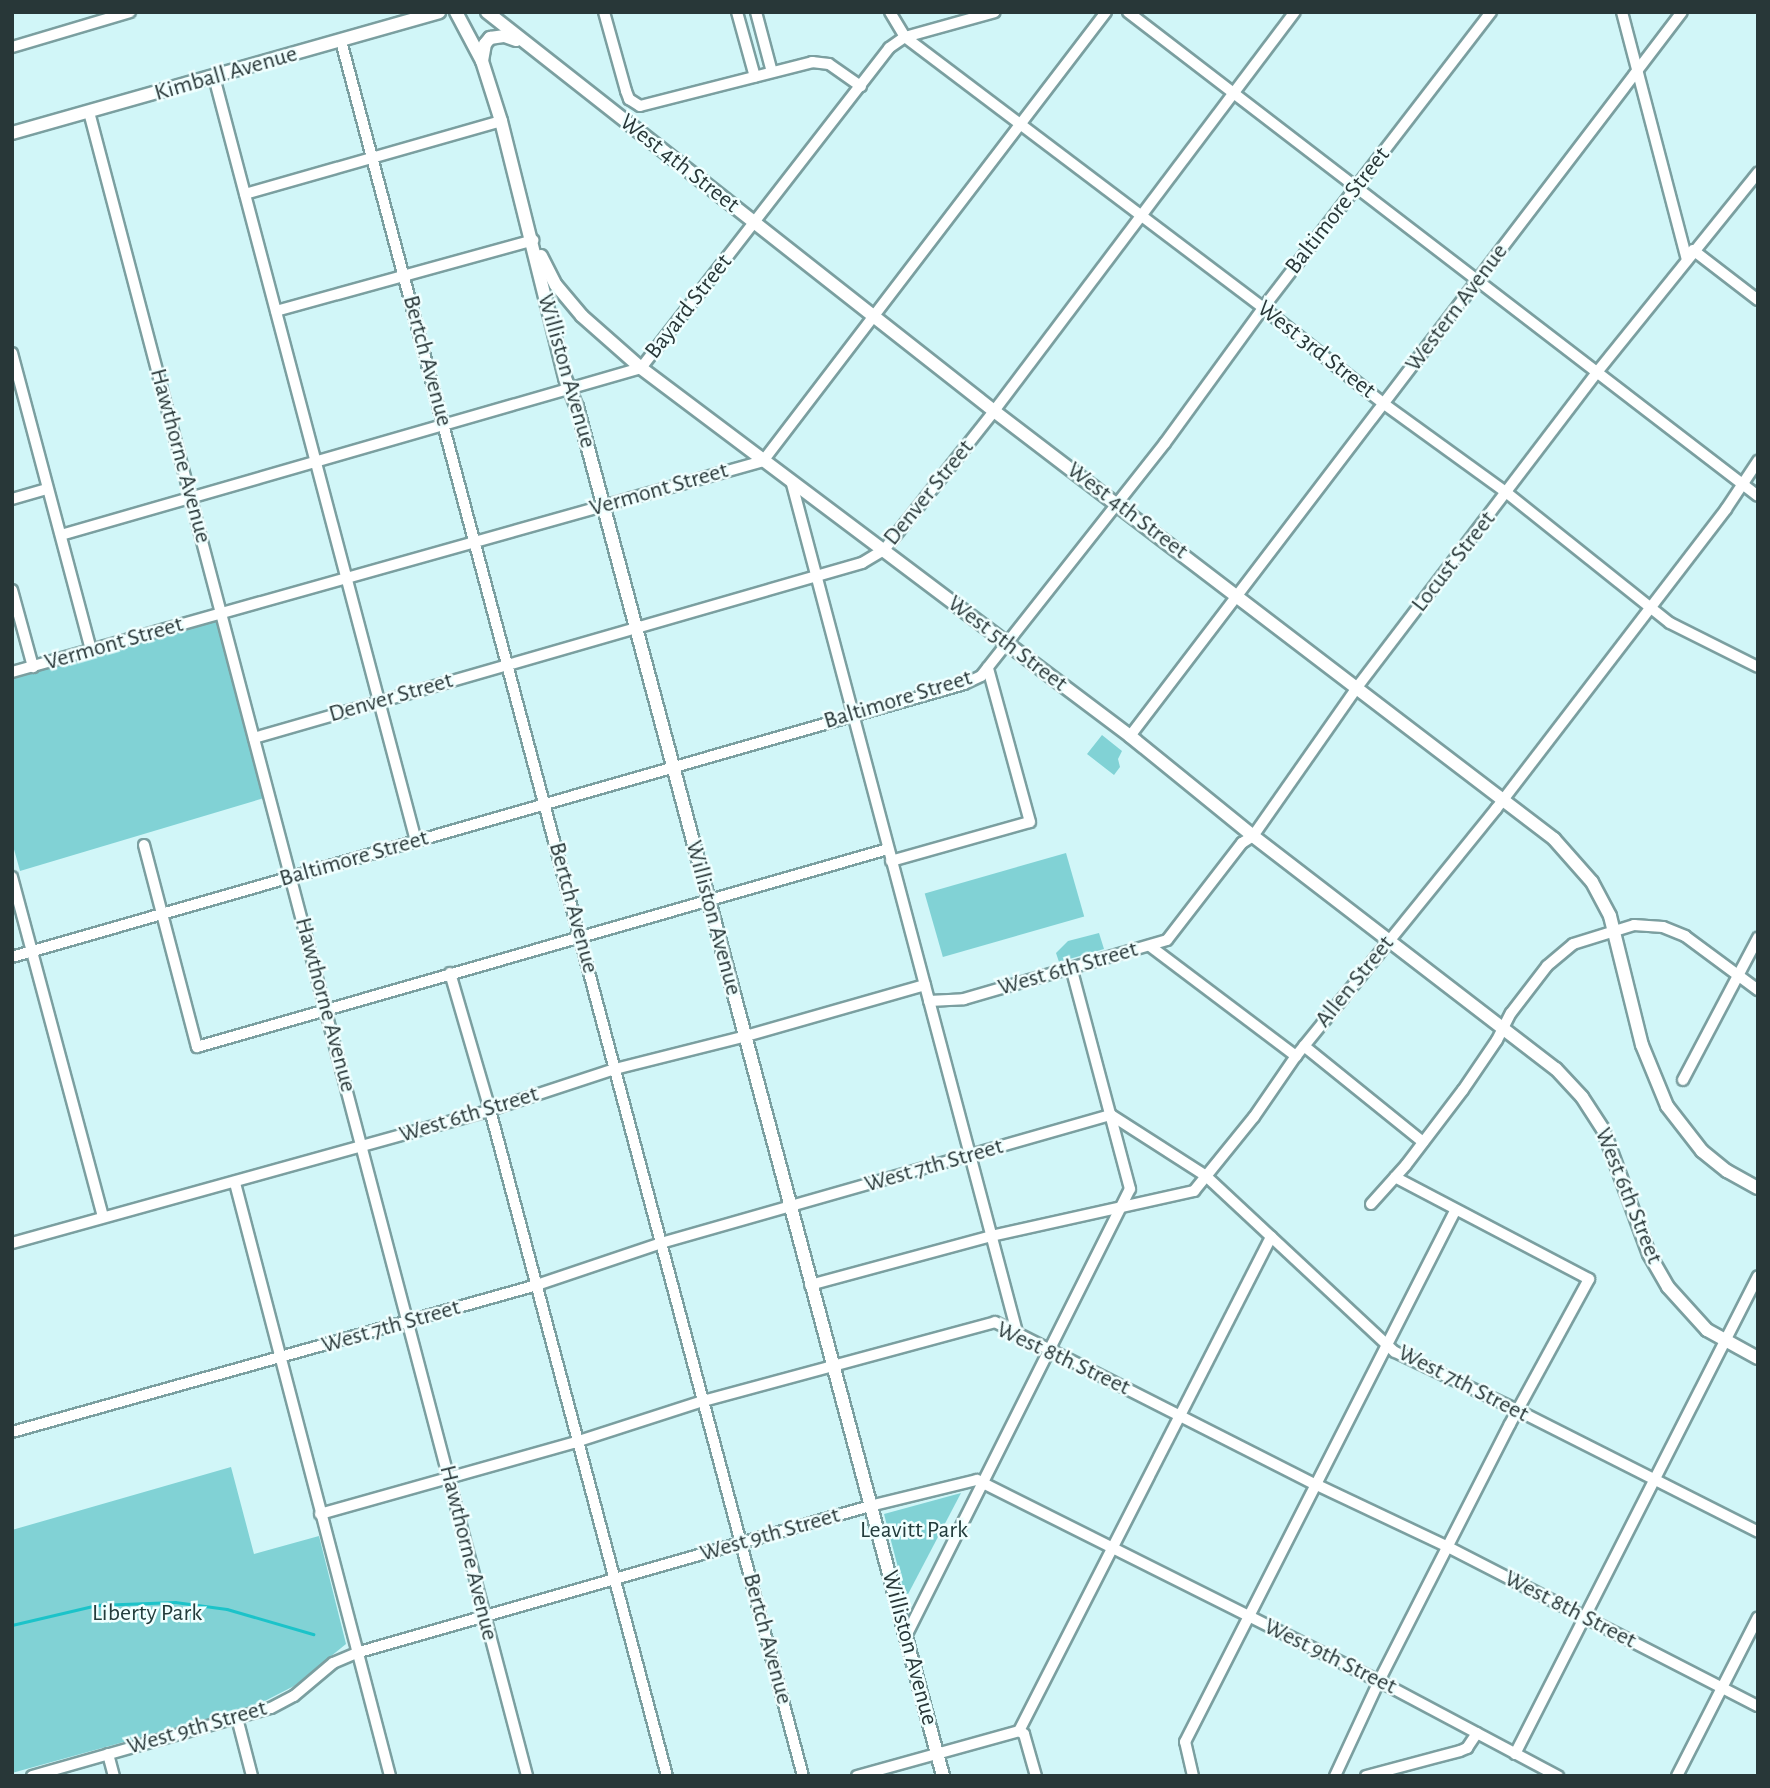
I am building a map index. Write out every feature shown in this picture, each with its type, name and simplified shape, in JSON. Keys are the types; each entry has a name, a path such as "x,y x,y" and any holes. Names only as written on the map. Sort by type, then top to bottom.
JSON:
{"main road":[{"path":"397,25 418,12"},
{"name":"Kimball Avenue","path":"12,133 439,12"},
{"name":"Williston Avenue","path":"456,12 482,61 501,121 533,240 538,271 943,1776"},
{"name":"West 4th Street","path":"486,12 994,411 1358,686 1555,839 1597,890 1615,929"},
{"path":"482,61 485,44 497,36 505,36 530,47"},
{"name":"West 5th Street","path":"533,240 546,267 570,303 597,332 641,368 1130,736 1253,836 1504,1028"},
{"path":"1615,929 1642,1045 1667,1106 1702,1151 1727,1171 1758,1188"},
{"name":"West 6th Street","path":"1504,1028 1556,1069 1582,1097 1611,1146 1640,1231 1658,1271 1693,1317 1707,1330 1758,1358"}],"street":[{"path":"12,47 130,12"},
{"path":"604,12 625,91 635,103 647,106 772,72 822,62 862,86"},
{"path":"737,12 755,77"},
{"path":"756,12 772,72"},
{"name":"West 3rd Street","path":"890,12 905,37 1263,308 1384,404 1507,493 1651,608 1671,623 1758,667"},
{"path":"905,37 995,12"},
{"name":"Vermont Street","path":"12,672 763,461 872,314 1106,12"},
{"path":"1128,12 1758,496"},
{"name":"Denver Street","path":"254,738 862,563 884,550 994,411 1295,12"},
{"name":"Baltimore Street","path":"12,957 964,684 981,676 1165,443 1263,308 1491,12"},
{"path":"1622,12 1690,254 1758,300"},
{"name":"Western Avenue","path":"1130,736 1682,12"},
{"name":"Bayard Street","path":"61,536 641,368 889,48 905,37"},
{"name":"Bertch Avenue","path":"341,41 803,1776"},
{"path":"214,77 416,841"},
{"name":"Hawthorne Avenue","path":"89,112 527,1776"},
{"path":"245,194 501,121"},
{"name":"Locust Street","path":"1150,946 1167,940 1242,843 1253,836 1358,686 1690,254 1758,173"},
{"path":"276,312 533,240"},
{"path":"12,353 17,387 48,489 91,650"},
{"name":"Allen Street","path":"810,1285 991,1236 1194,1191 1254,1117 1296,1056 1504,799 1651,608 1758,461"},
{"path":"792,484 814,577 1017,1332"},
{"path":"12,499 48,489"},
{"path":"12,590 33,667"},
{"path":"891,861 1030,822 988,668"},
{"path":"144,845 197,1047 888,849"},
{"path":"12,877 103,1217"},
{"path":"1371,1204 1423,1142 1504,1028 1511,1013 1558,954 1578,941 1615,929 1654,925 1685,936 1758,990"},
{"path":"1683,1080 1758,938"},
{"name":"West 6th Street","path":"929,1001 964,999 1150,946 1296,1056"},
{"path":"906,1636 1130,1189 1071,968"},
{"path":"450,974 490,1110 667,1776"},
{"name":"West 6th Street","path":"12,1243 490,1110 615,1069 746,1036 925,985"},
{"path":"1304,1046 1423,1142"},
{"name":"West 7th Street","path":"12,1432 537,1285 661,1243 1111,1115 1206,1176 1395,1352 1517,1410 1758,1532"},
{"path":"1335,1776 1379,1681 1517,1410 1589,1279 1455,1211 1395,1177"},
{"path":"235,1183 390,1776"},
{"path":"1193,1776 1185,1742 1385,1343 1455,1211"},
{"path":"1019,1731 1114,1550 1271,1237"},
{"path":"1515,1754 1758,1276"},
{"name":"West 8th Street","path":"320,1514 579,1441 831,1364 995,1322 1315,1484 1448,1547 1758,1706"},
{"name":"West 9th Street","path":"32,1776 237,1718 284,1702 325,1668 356,1653 870,1506 976,1480 1379,1681 1558,1776"},
{"path":"1677,1776 1758,1617"},
{"path":"237,1718 252,1776"},
{"path":"857,1776 1019,1731 1024,1734 1036,1776"},
{"path":"1366,1776 1460,1751 1467,1748 1477,1733"},
{"path":"108,1754 114,1776"}],"green space":[{"path":"216,621 264,798 20,871 12,842 12,679"},
{"path":"1102,735 1122,751 1118,759 1120,767 1114,775 1087,754"},
{"path":"1066,853 1084,916 943,957 925,894"},
{"path":"1099,933 1104,949 1059,962 1056,953 1068,941"},
{"name":"Liberty Park","path":"231,1467 254,1554 319,1536 346,1644 294,1686 257,1705 12,1773 12,1530"},
{"name":"Leavitt Park","path":"961,1493 906,1598 884,1514"}],"waterway":[{"path":"12,1625 97,1605 175,1602 227,1609 313,1634"}]}
